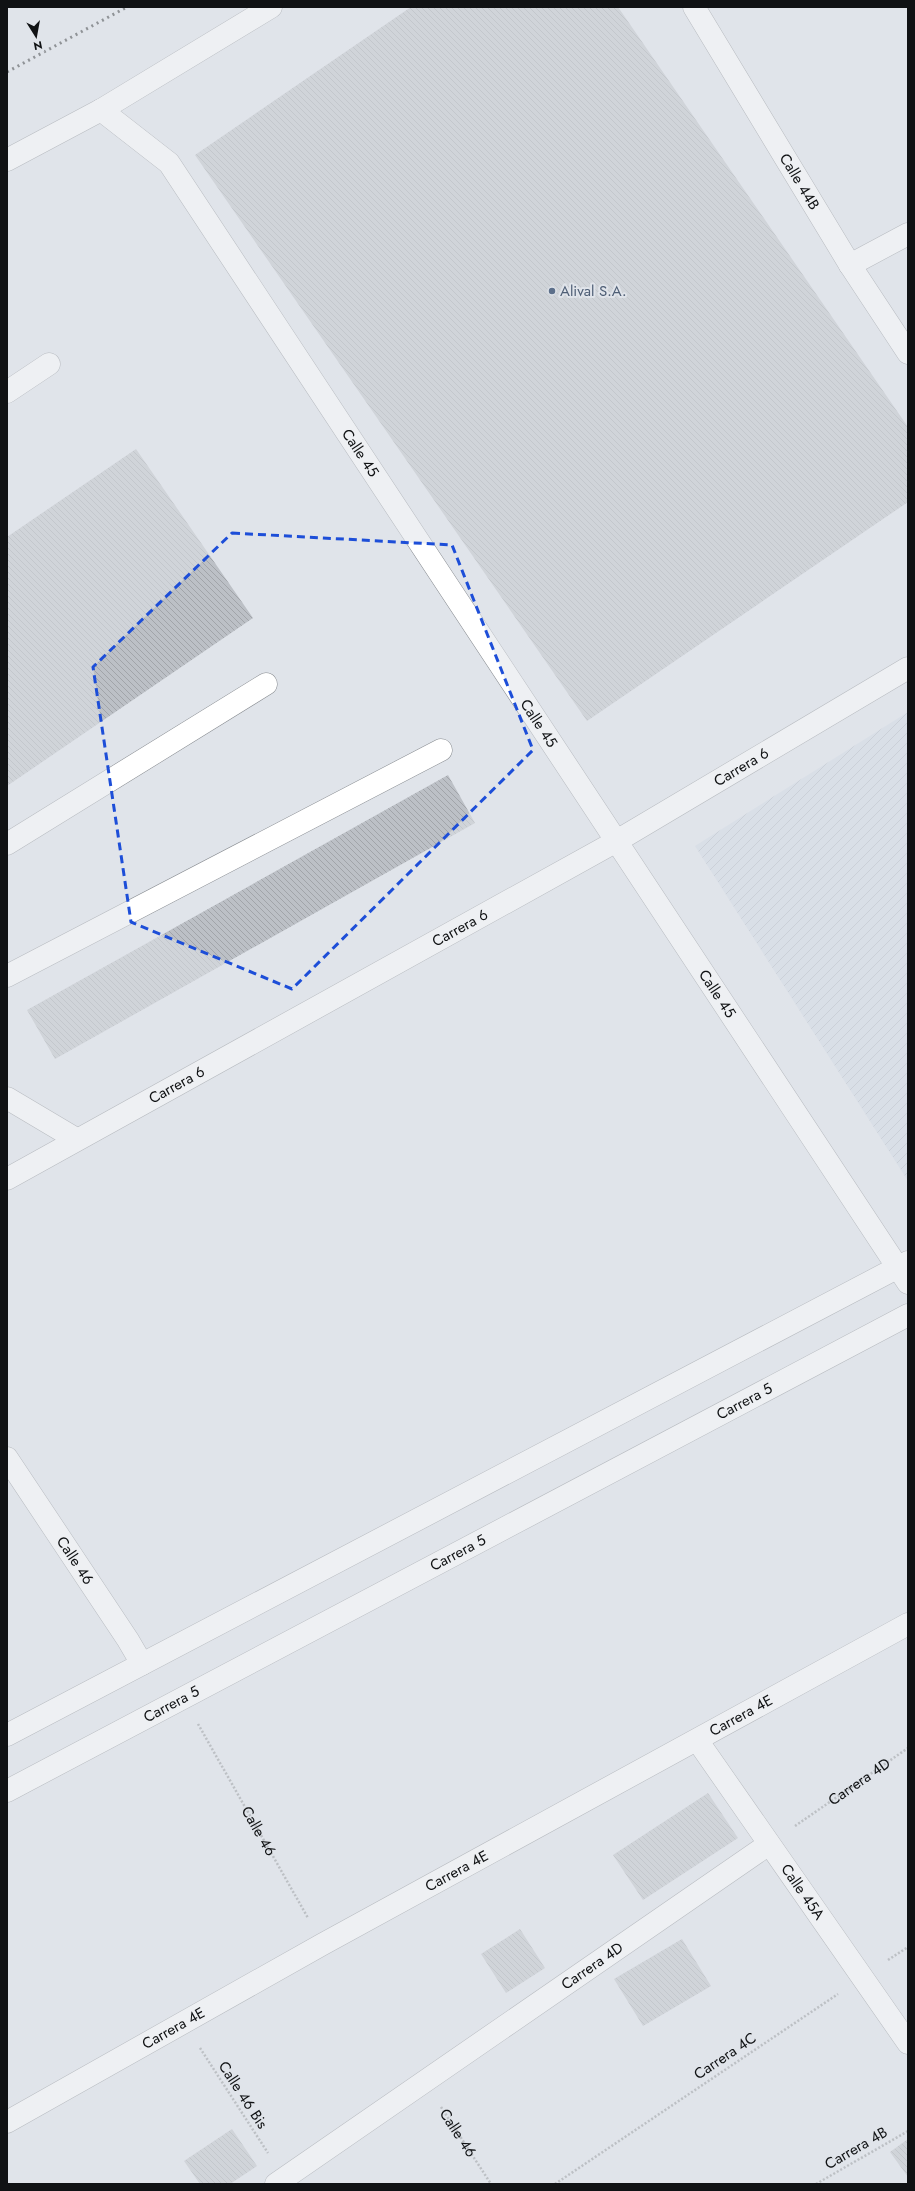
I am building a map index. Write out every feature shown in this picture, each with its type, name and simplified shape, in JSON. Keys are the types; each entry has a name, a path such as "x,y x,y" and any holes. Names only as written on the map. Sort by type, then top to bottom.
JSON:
{"street":[{"path":"7,160 101,110 271,7"},
{"name":"Calle 44B","path":"694,7 850,265 908,353"},
{"name":"Calle 45","path":"101,110 169,163 615,842 904,1271"},
{"path":"850,265 908,234"},
{"path":"7,392 49,364"},
{"name":"Carrera 6","path":"7,1179 76,1139 615,842 908,668"},
{"path":"7,844 266,684"},
{"path":"7,976 441,750"},
{"path":"7,1098 76,1139"},
{"path":"7,1735 904,1271"},
{"name":"Carrera 5","path":"7,1791 908,1315"},
{"name":"Calle 46","path":"7,1458 128,1640 142,1664"},
{"name":"Carrera 4E","path":"7,2122 323,1944 908,1624"},
{"name":"Calle 45A","path":"697,1740 908,2043"},
{"name":"Carrera 4D","path":"280,2181 769,1844"}],"path":[{"name":"Calle 46","path":"194,1718 323,1944"},
{"name":"Carrera 4D","path":"769,1844 908,1748"},
{"name":"Carrera 4C","path":"555,2184 908,1947"},
{"name":"Calle 46 Bis","path":"183,2023 280,2181"},
{"name":"Calle 46","path":"424,2082 491,2184"},
{"name":"Carrera 4B","path":"816,2184 908,2131"}],"highlighted area":[{"path":"232,533 452,545 533,750 292,989 131,922 93,667"}],"shaded area":[{"path":"908,712 908,1181 695,846"}],"building":[{"name":"Alival S.A.","path":"411,7 618,7 908,427 908,502 587,721 195,155"},
{"path":"136,449 253,618 7,786 7,537"},
{"path":"448,775 475,823 55,1059 27,1010"},
{"path":"708,1793 738,1838 643,1900 613,1855"},
{"path":"520,1929 545,1968 506,1993 481,1954"},
{"path":"682,1939 711,1986 643,2026 614,1979"},
{"path":"232,2129 257,2166 230,2184 200,2184 184,2161"},
{"path":"908,2139 908,2177 890,2152"}],"railway":[{"path":"7,72 127,7"}],"place":[{"name":"Alival S.A.","path":"552,291"}]}
